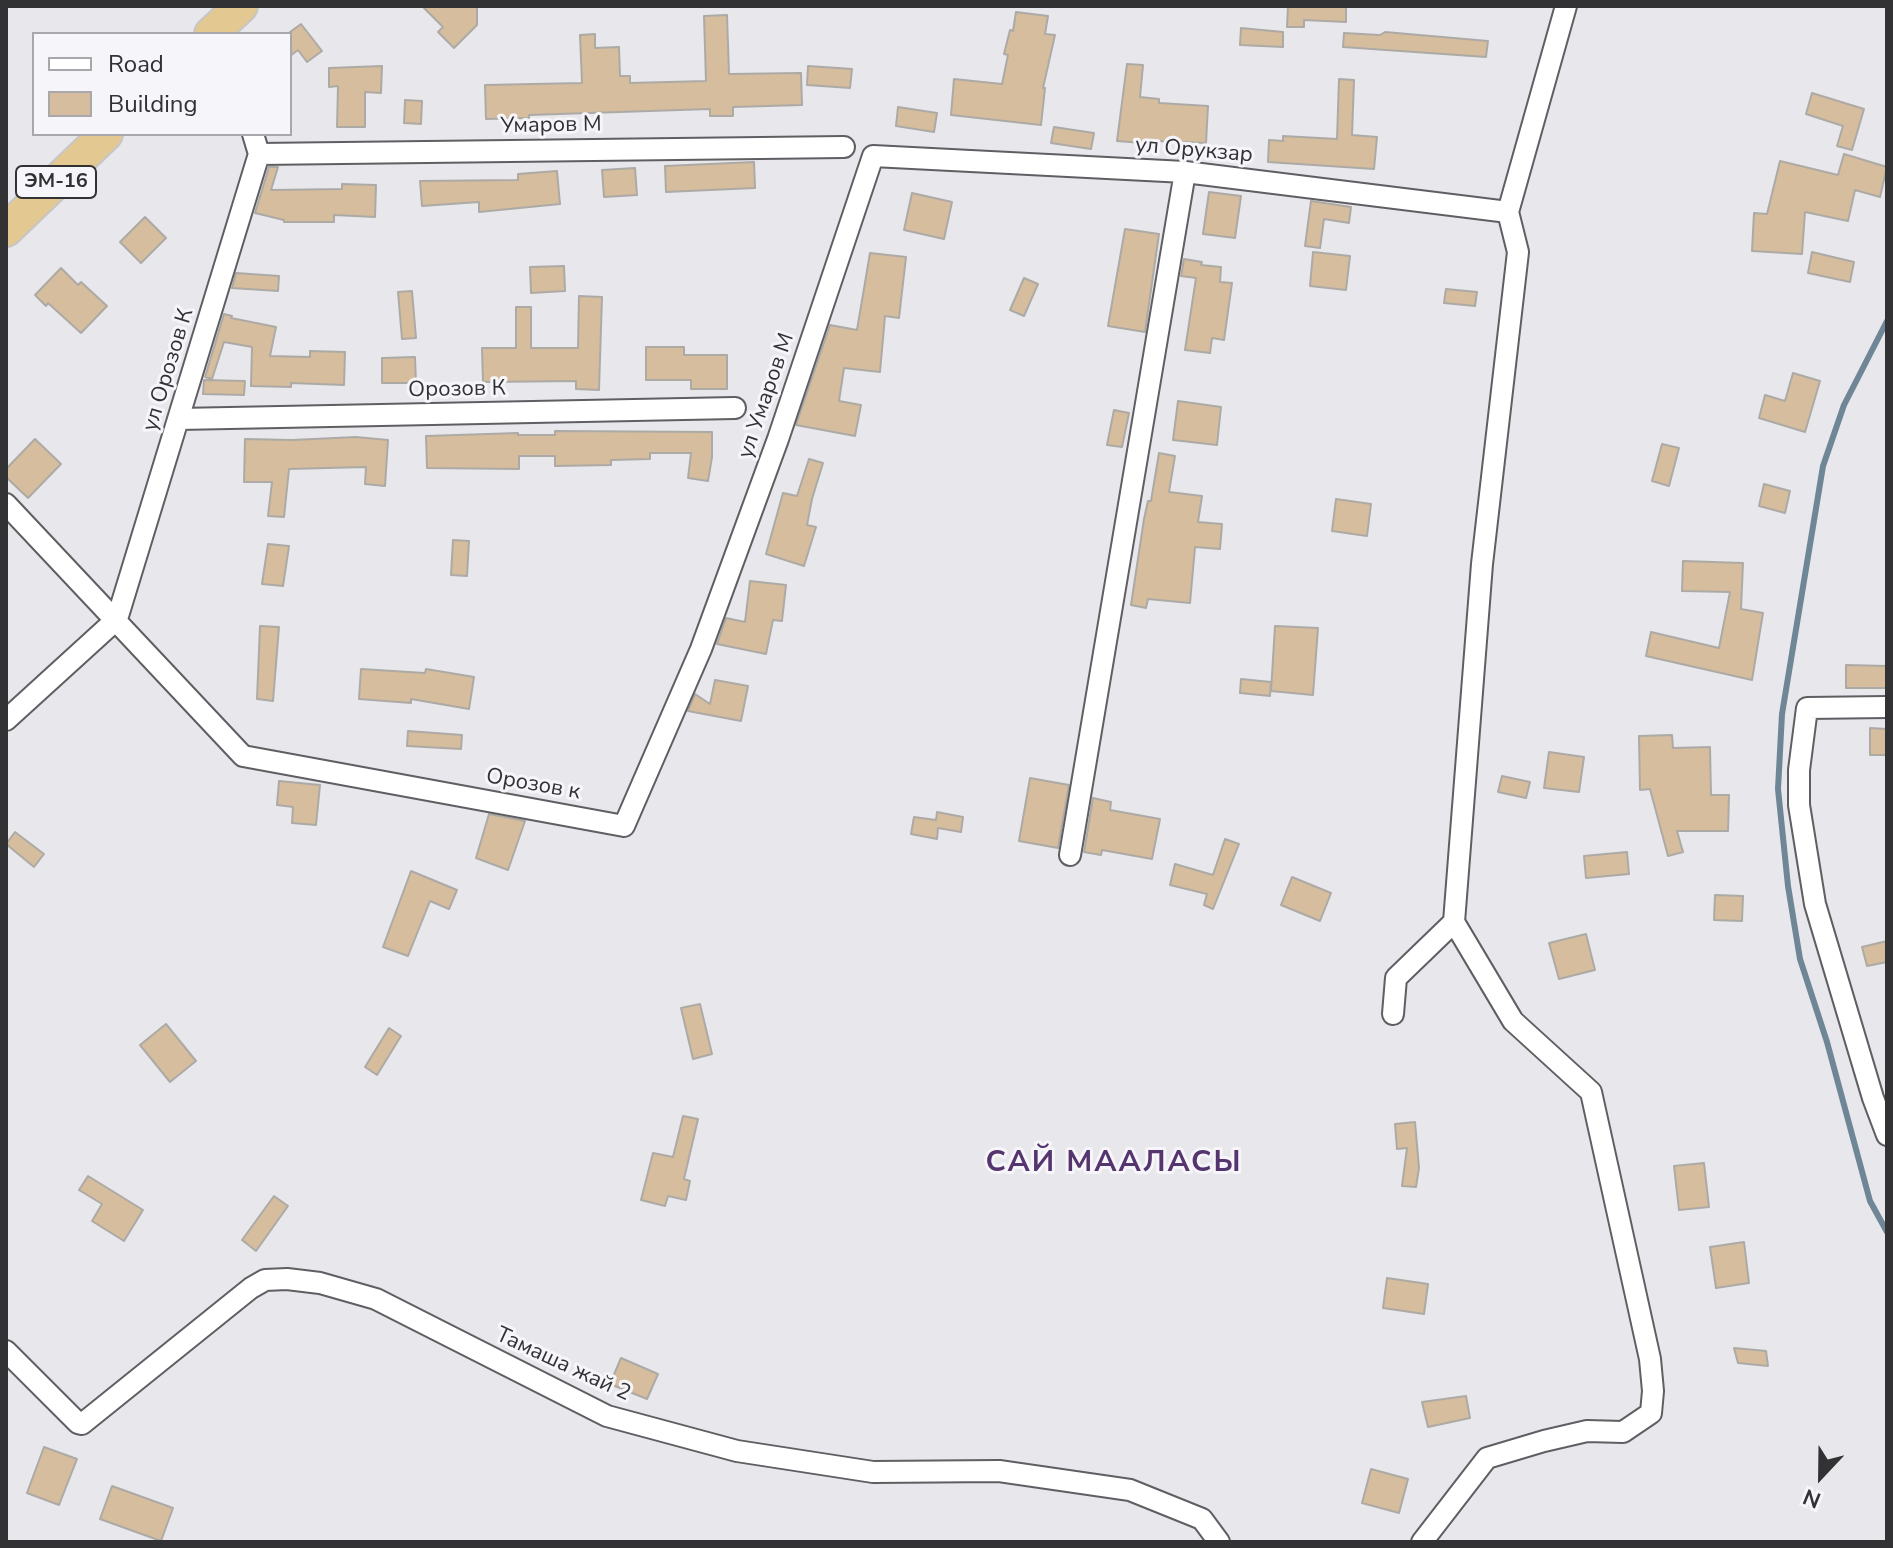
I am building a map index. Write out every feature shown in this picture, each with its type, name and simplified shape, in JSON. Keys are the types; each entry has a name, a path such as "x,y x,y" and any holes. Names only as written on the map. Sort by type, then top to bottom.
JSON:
{"highway":[{"name":"ЭМ-16","path":"6,230 104,136"}],"street":[{"path":"1422,1542 1487,1458 1587,1431 1623,1432 1651,1413 1653,1391 1650,1359 1591,1092 1513,1021 1454,922 1482,564 1518,252 1508,212 1566,6"},
{"name":"Умаров М","path":"256,144 844,147"},
{"name":"ул Орозов К","path":"117,619 179,419 256,144"},
{"name":"ул Орукзар","path":"873,156 1185,172 1508,212"},
{"name":"ул Умаров М","path":"701,649 778,439 873,156"},
{"path":"1070,855 1185,172"},
{"name":"Орозов К","path":"179,419 735,408"},
{"path":"6,504 117,619 6,720"},
{"name":"Орозов к","path":"117,619 243,756 624,826 701,649"},
{"path":"1887,707 1807,708 1799,770 1799,805 1815,904 1880,1102 1887,1135"},
{"path":"1393,1014 1396,978 1454,922"},
{"name":"Тамаша жай 2","path":"6,1351 82,1424 251,1288 265,1280 320,1283 376,1299 607,1416 737,1451 873,1472 999,1471 1130,1490 1202,1519 1219,1542"}],"building":[{"path":"422,6 477,6 477,25 454,48 438,32 443,27"},
{"path":"1288,6 1346,6 1346,22 1304,20 1304,27 1287,27"},
{"path":"1016,12 1048,16 1045,34 1055,35 1043,88 1041,125 951,115 954,79 1002,84 1008,55 1004,54"},
{"path":"727,15 729,74 801,73 802,105 733,107 733,116 710,116 710,109 486,119 485,85 582,83 580,35 595,34 595,48 619,47 620,76 630,76 630,83 706,81 704,16"},
{"path":"301,24 322,51 307,62 298,50 292,54 290,32"},
{"path":"1241,28 1283,32 1283,47 1240,45"},
{"path":"1385,32 1488,41 1486,57 1343,47 1344,33 1380,35"},
{"path":"1127,64 1143,65 1140,97 1159,99 1159,103 1208,106 1206,143 1117,141"},
{"path":"382,66 381,93 365,92 365,127 337,127 338,86 329,87 329,68"},
{"path":"808,66 852,69 850,88 807,85"},
{"path":"1339,79 1354,80 1352,135 1377,137 1374,169 1268,162 1269,140 1283,141 1283,136 1337,139"},
{"path":"1812,93 1864,109 1852,150 1837,146 1843,126 1806,114"},
{"path":"405,100 422,101 421,124 404,123"},
{"path":"898,107 937,113 934,132 896,126"},
{"path":"1054,127 1094,133 1091,149 1051,143"},
{"path":"1844,154 1887,167 1880,197 1855,190 1848,221 1805,212 1802,254 1752,251 1754,213 1767,214 1780,161 1838,175"},
{"path":"754,162 755,188 666,192 665,166"},
{"path":"269,167 278,167 271,190 342,189 342,184 376,185 375,217 334,215 334,222 284,222 255,213"},
{"path":"635,168 637,195 604,197 602,170"},
{"path":"557,171 560,204 479,212 479,202 422,206 420,181 518,180 518,174"},
{"path":"1209,192 1241,196 1235,238 1203,234"},
{"path":"912,193 952,202 944,239 904,230"},
{"path":"1311,201 1351,207 1349,223 1324,219 1320,248 1305,246"},
{"path":"145,217 166,238 141,263 120,242"},
{"path":"1125,229 1159,234 1145,332 1108,326"},
{"path":"1313,252 1350,256 1346,290 1310,286"},
{"path":"1812,252 1854,262 1850,282 1808,273"},
{"path":"870,253 906,257 899,318 885,316 880,372 844,368 839,401 861,405 855,436 796,425 830,325 857,330"},
{"path":"1184,259 1221,267 1220,282 1232,283 1224,340 1212,338 1210,353 1185,350 1196,278 1181,276"},
{"path":"564,266 565,291 531,293 530,267"},
{"path":"61,268 107,306 81,333 35,295"},
{"path":"236,273 279,276 278,291 232,288"},
{"path":"1024,278 1038,284 1024,316 1010,310"},
{"path":"1446,289 1477,292 1475,306 1444,303"},
{"path":"412,291 416,338 402,339 398,292"},
{"path":"579,296 602,297 599,390 576,389 576,381 483,382 482,348 516,348 516,307 531,307 531,348 578,348"},
{"path":"224,314 276,327 270,356 310,357 310,351 345,352 344,385 291,383 291,387 251,386 252,347 224,342 212,379 205,377"},
{"path":"646,347 684,347 684,355 727,355 727,389 691,389 691,380 646,380"},
{"path":"415,357 416,383 382,383 382,358"},
{"path":"1793,373 1820,381 1805,432 1759,418 1765,395 1785,401"},
{"path":"204,380 245,381 244,395 203,394"},
{"path":"1178,401 1221,407 1217,445 1173,440"},
{"path":"1114,410 1129,413 1122,447 1107,445"},
{"path":"555,431 712,432 708,481 688,478 691,453 650,453 650,459 611,460 611,465 555,466 555,456 519,456 519,469 427,468 426,436 555,435"},
{"path":"356,437 388,440 385,486 365,484 366,467 289,469 284,517 268,516 272,482 244,482 245,439"},
{"path":"35,439 61,464 28,498 6,477 6,469"},
{"path":"1662,444 1679,448 1669,486 1652,481"},
{"path":"1159,453 1175,456 1169,492 1202,496 1198,522 1222,524 1220,549 1195,547 1190,603 1148,599 1146,608 1131,605 1144,519 1148,501 1151,501"},
{"path":"809,459 823,463 807,525 816,527 804,566 766,554 783,493 797,496"},
{"path":"1764,484 1790,491 1785,513 1759,506"},
{"path":"1336,499 1371,504 1367,536 1332,531"},
{"path":"453,540 469,541 467,576 451,575"},
{"path":"268,544 289,546 283,586 262,584"},
{"path":"1683,561 1743,563 1741,609 1763,613 1752,680 1646,656 1651,632 1719,648 1730,592 1682,591"},
{"path":"750,581 786,585 782,621 773,620 766,654 717,644 726,618 745,622"},
{"path":"260,626 279,627 273,701 257,699"},
{"path":"1275,626 1318,628 1313,695 1271,691"},
{"path":"1846,665 1887,666 1887,688 1846,688"},
{"path":"361,669 425,673 426,669 474,677 469,709 411,699 411,703 359,699"},
{"path":"1241,679 1271,682 1270,696 1240,693"},
{"path":"715,680 748,686 741,721 688,711 695,694 710,704"},
{"path":"1870,728 1887,729 1887,755 1870,755"},
{"path":"408,731 462,735 461,749 407,746"},
{"path":"1672,735 1673,748 1710,747 1711,795 1729,795 1728,831 1677,831 1683,852 1668,856 1650,789 1640,790 1639,736"},
{"path":"1549,752 1584,757 1579,792 1544,788"},
{"path":"1502,776 1530,782 1526,798 1498,792"},
{"path":"1030,778 1069,785 1058,848 1019,841"},
{"path":"279,781 320,785 316,825 292,823 293,807 277,805"},
{"path":"1093,798 1111,802 1110,810 1160,819 1152,859 1102,850 1101,855 1084,852"},
{"path":"937,812 963,817 961,832 938,828 937,839 911,834 914,817 936,820"},
{"path":"489,814 525,821 508,870 476,858"},
{"path":"15,832 44,854 34,867 6,844"},
{"path":"1225,839 1239,844 1213,909 1204,905 1207,894 1170,885 1175,864 1213,875"},
{"path":"1627,852 1629,874 1586,878 1584,856"},
{"path":"411,871 457,890 449,909 430,901 408,956 383,947"},
{"path":"1292,877 1331,893 1320,921 1281,905"},
{"path":"1715,895 1743,896 1742,921 1714,920"},
{"path":"1586,934 1595,970 1559,979 1549,943"},
{"path":"1887,941 1887,962 1867,966 1862,947"},
{"path":"700,1004 712,1054 693,1059 681,1008"},
{"path":"166,1024 196,1061 170,1082 140,1045"},
{"path":"389,1028 401,1036 377,1075 365,1067"},
{"path":"683,1116 698,1119 684,1179 690,1181 686,1200 668,1196 665,1206 641,1200 653,1153 673,1157"},
{"path":"1415,1122 1419,1168 1416,1187 1402,1186 1407,1148 1397,1149 1395,1124"},
{"path":"1704,1163 1709,1207 1679,1210 1674,1166"},
{"path":"88,1176 143,1210 124,1241 92,1221 102,1204 79,1190"},
{"path":"274,1196 288,1206 256,1251 242,1240"},
{"path":"1744,1242 1749,1283 1716,1288 1710,1247"},
{"path":"1387,1278 1428,1284 1424,1314 1383,1308"},
{"path":"1734,1348 1766,1351 1768,1366 1738,1363"},
{"path":"621,1358 658,1374 647,1399 610,1384"},
{"path":"1466,1396 1470,1418 1428,1427 1422,1402"},
{"path":"44,1447 77,1459 59,1505 27,1493"},
{"path":"1371,1469 1408,1479 1399,1513 1362,1503"},
{"path":"112,1486 173,1508 161,1541 100,1519"}],"waterway":[{"path":"1887,321 1844,405 1823,466 1782,714 1778,789 1788,886 1800,959 1827,1042 1870,1201 1887,1232"}],"district":[{"name":"САЙ МААЛАСЫ","path":"1114,1164"}]}
